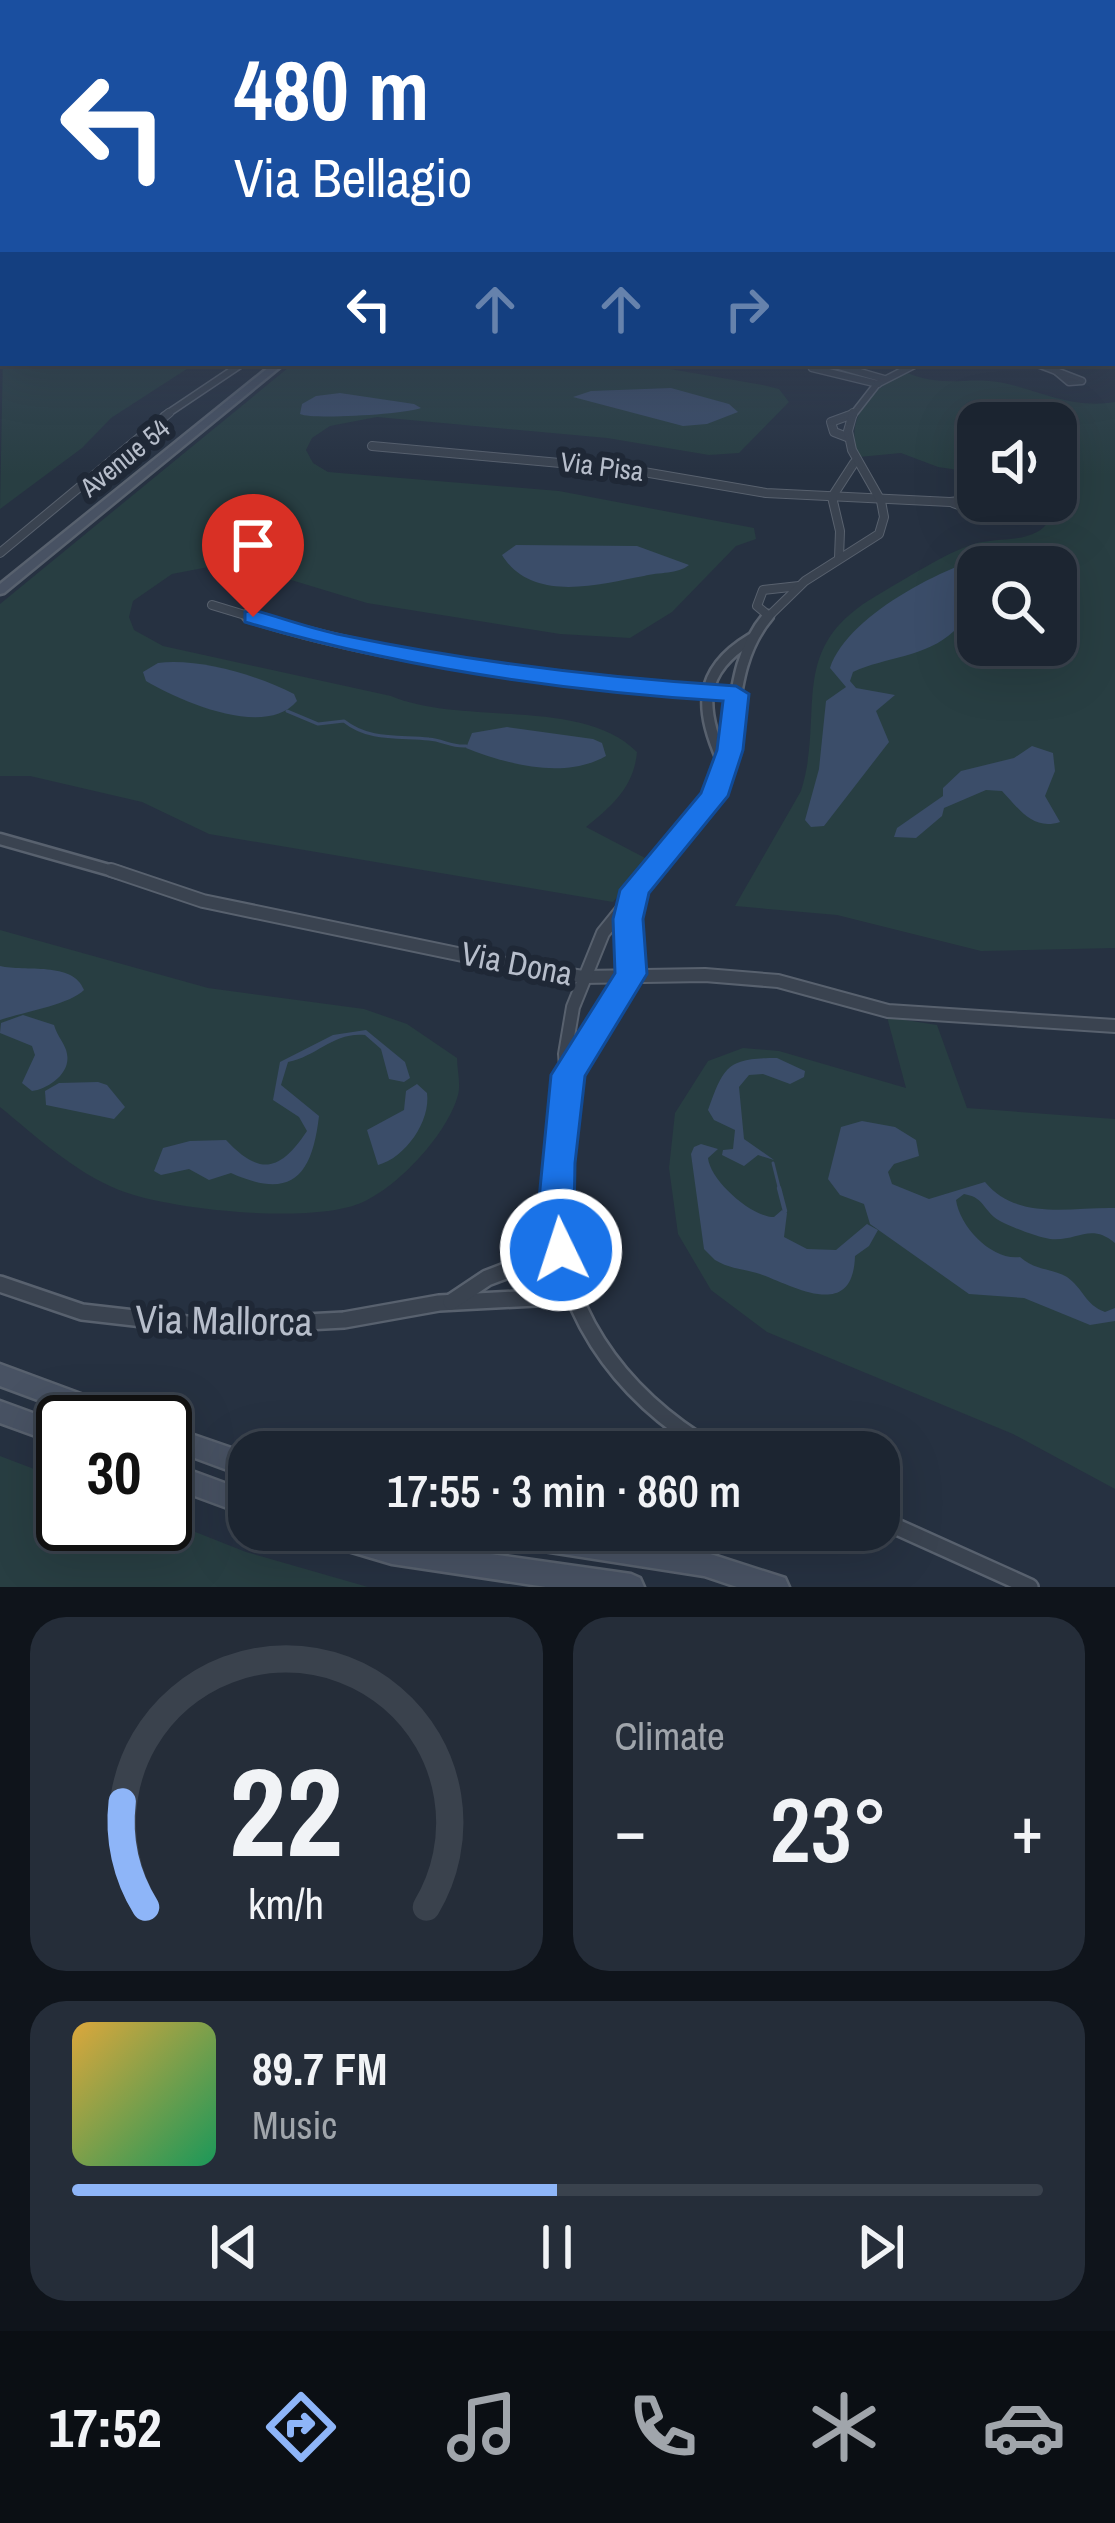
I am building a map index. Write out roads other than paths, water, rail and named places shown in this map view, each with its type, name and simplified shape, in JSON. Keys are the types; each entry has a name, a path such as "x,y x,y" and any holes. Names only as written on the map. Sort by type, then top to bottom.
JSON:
{"street":[{"path":"0,553 120,458 151,425 239,366"},
{"name":"Avenue 54","path":"0,578 265,366"},
{"name":"Avenue 54","path":"0,590 276,366"},
{"path":"809,366 835,376 881,381"},
{"path":"724,764 709,733 709,692 717,662 751,639 799,586 839,558 864,548 880,532 884,517 879,499 854,463 847,437 854,414 881,381 912,366"},
{"path":"1043,366 1056,371"},
{"path":"847,437 834,432 831,422 854,414"},
{"name":"Via Pisa","path":"372,446 608,466 733,488 957,504"},
{"path":"839,558 840,531 832,497 854,463"},
{"path":"769,616 757,606 763,590 799,586"},
{"path":"212,605 335,641 457,663 627,687 736,694"},
{"path":"684,1431 644,1405 604,1358 573,1296 556,1220 568,1033 583,977 606,928 714,796 751,639"},
{"name":"Via Dona","path":"0,839 58,852 203,901 583,977 631,974 778,981 863,1006 939,1017 1115,1026"},
{"path":"568,1075 631,974 628,919 635,890"},
{"name":"Via Mallorca","path":"451,1302 487,1278 561,1250"},
{"name":"Via Mallorca","path":"0,1284 109,1318 191,1327 290,1325 451,1302 573,1296"},
{"path":"0,1376 53,1395"},
{"path":"0,1412 36,1425"},
{"path":"192,1446 228,1458"},
{"path":"192,1483 228,1496"},
{"path":"900,1528 1030,1587"},
{"path":"389,1551 631,1587"},
{"path":"621,1551 704,1564 776,1587"}],"water":[{"path":"671,388 729,404 738,412 707,424 683,426 573,397 591,391"},
{"path":"340,393 421,408 360,416 300,414 302,404 316,396"},
{"path":"516,545 637,546 689,565 607,583 549,585 515,570 502,555"},
{"path":"957,566 957,627 919,651 853,672 850,681 856,688 895,695 876,711 889,742 824,826 811,827 805,820 819,769 826,701 846,687 830,668 858,627"},
{"path":"158,663 228,670 279,687 294,694 297,701 265,717 222,713 146,681 143,672"},
{"path":"507,727 593,739 602,743 606,756 572,767 535,767 466,748 472,733"},
{"path":"1032,746 1053,753 1055,771 1045,796 1060,822 1034,821 1002,791 986,790 944,808 942,816 916,838 894,837 897,828 943,796 943,788 961,771 1014,758"},
{"path":"0,966 59,971 84,990 57,1004 0,1020"},
{"path":"23,1015 54,1025 67,1054 62,1074 32,1091 22,1083 35,1055 32,1046 0,1033 1,1023"},
{"path":"366,1030 405,1062 410,1078 404,1082 389,1079 381,1049 365,1035 344,1037 288,1062 281,1085 319,1116 311,1154 295,1178 269,1184 231,1173 209,1180 189,1169 161,1175 154,1171 163,1148 190,1141 226,1140 259,1164 278,1162 307,1131 299,1117 273,1100 280,1062 333,1035"},
{"path":"777,1058 805,1071 804,1077 790,1084 763,1074 749,1075 739,1087 744,1139 774,1160 758,1155 744,1166 722,1155 723,1150 733,1149 735,1130 714,1120 708,1110 718,1083 730,1068 747,1060"},
{"path":"59,1083 107,1085 125,1107 114,1119 46,1105 45,1091"},
{"path":"417,1084 427,1093 420,1126 398,1155 378,1165 367,1130 404,1110 406,1091"},
{"path":"862,1121 895,1127 916,1140 919,1156 894,1164 888,1172 892,1184 929,1199 985,1182 998,1194 1029,1207 1115,1208 1115,1243 1091,1233 1044,1238 999,1220 975,1197 964,1194 956,1200 964,1221 989,1248 1067,1277 1098,1309 1115,1308 1115,1321 1090,1325 1024,1298 969,1294 870,1224 864,1204 840,1195 828,1179 841,1127"},
{"path":"701,1144 718,1149 708,1158 710,1167 733,1196 765,1215 787,1213 784,1237 807,1249 836,1250 867,1224 878,1230 869,1246 855,1256 852,1276 844,1288 833,1294 804,1291 721,1263 704,1249 691,1154"}],"waterway":[{"path":"287,711 318,724 344,721 374,735 466,746"},
{"path":"773,1163 780,1191"},
{"path":"779,1188 785,1211"}]}
